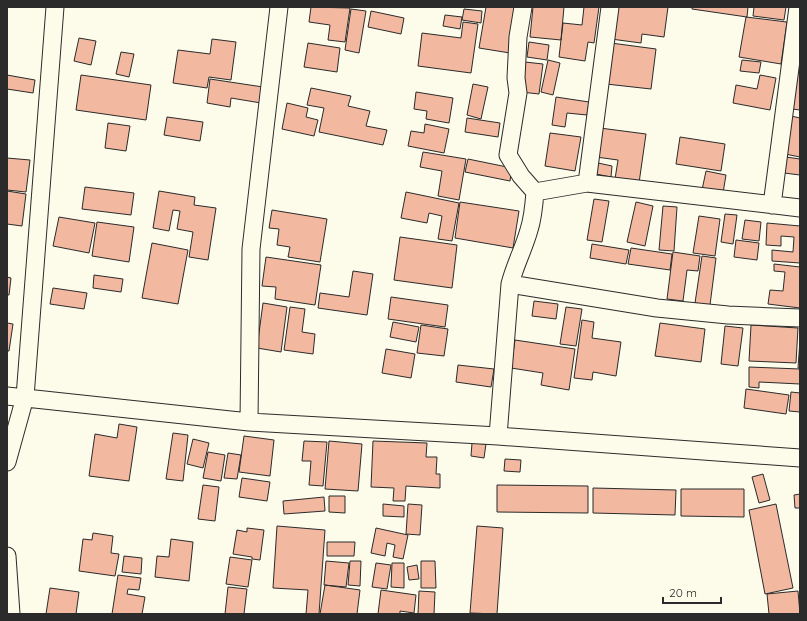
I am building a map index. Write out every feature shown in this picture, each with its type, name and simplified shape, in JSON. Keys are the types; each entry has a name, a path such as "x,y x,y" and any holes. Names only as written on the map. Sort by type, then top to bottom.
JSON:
{"street":[{"path":"7,462 25,397 55,7"},
{"path":"249,422 251,249 279,7"},
{"path":"498,436 510,284 515,266 529,230 534,207 535,192 521,176 508,155 518,93 516,78 518,37 523,7"},
{"path":"587,183 610,7"},
{"path":"772,205 798,7"},
{"path":"535,192 587,183 800,208"},
{"path":"510,284 657,308 728,315 800,318"},
{"path":"7,396 249,422 498,436 800,458"},
{"path":"7,556 11,614"}],"building":[{"path":"311,7 350,8 345,42 328,40 330,25 309,22"},
{"path":"486,7 518,7 510,53 479,48"},
{"path":"533,7 564,7 561,40 530,37"},
{"path":"584,7 599,7 594,43 588,42 585,61 559,57 563,23 582,25"},
{"path":"615,7 668,7 664,37 642,34 641,43 611,39"},
{"path":"692,7 748,7 747,17 692,9"},
{"path":"754,7 786,7 784,20 753,16"},
{"path":"351,9 366,11 359,53 345,50"},
{"path":"464,9 482,11 481,23 462,20"},
{"path":"371,11 404,18 401,34 368,27"},
{"path":"445,15 462,17 460,29 443,26"},
{"path":"746,17 787,22 781,64 739,57"},
{"path":"463,22 478,24 471,73 418,66 422,33 461,38"},
{"path":"79,38 96,41 91,65 74,61"},
{"path":"212,39 236,42 231,80 209,77 207,88 173,83 178,50 210,54"},
{"path":"529,42 549,45 547,60 527,57"},
{"path":"308,43 340,48 337,72 304,67"},
{"path":"611,43 656,49 651,89 606,84"},
{"path":"121,52 134,54 129,77 116,74"},
{"path":"548,60 560,63 553,95 541,92"},
{"path":"742,60 761,62 759,73 740,71"},
{"path":"525,62 543,64 539,94 521,92"},
{"path":"798,69 800,70 800,110 792,109"},
{"path":"7,75 35,80 33,93 7,89"},
{"path":"81,75 151,85 146,120 76,110"},
{"path":"760,75 776,78 770,110 733,103 736,85 757,89"},
{"path":"210,79 263,87 261,103 231,98 230,107 207,103"},
{"path":"473,84 488,87 481,119 467,115"},
{"path":"311,88 351,96 348,106 370,111 366,126 387,130 383,145 319,132 324,108 307,105"},
{"path":"416,92 453,98 449,123 426,119 427,111 414,109"},
{"path":"556,97 589,102 587,115 567,113 565,127 552,125"},
{"path":"287,103 308,108 306,117 318,120 314,136 282,129"},
{"path":"791,116 800,118 800,157 785,154"},
{"path":"167,117 203,122 200,141 164,135"},
{"path":"467,118 500,123 498,137 465,132"},
{"path":"108,123 130,126 126,151 105,148"},
{"path":"425,124 449,129 444,153 408,146 411,131 424,133"},
{"path":"600,128 646,134 639,183 615,179 618,160 596,157"},
{"path":"550,133 581,137 575,171 545,166"},
{"path":"680,137 725,144 721,171 676,164"},
{"path":"423,152 466,159 459,200 438,196 442,171 420,167"},
{"path":"786,157 800,159 800,175 784,173"},
{"path":"7,158 30,160 26,192 7,190"},
{"path":"468,159 512,168 510,181 465,172"},
{"path":"598,163 612,166 611,177 596,174"},
{"path":"706,171 726,175 723,193 702,190"},
{"path":"85,187 134,193 131,215 82,209"},
{"path":"7,191 26,194 22,226 7,224"},
{"path":"159,191 195,197 194,205 216,208 208,260 189,257 193,232 177,229 180,211 173,210 169,231 153,228"},
{"path":"406,192 459,203 452,241 438,239 442,216 429,213 427,223 401,218"},
{"path":"594,199 609,201 602,242 587,240"},
{"path":"460,202 519,211 513,248 455,238"},
{"path":"636,202 653,206 645,246 627,242"},
{"path":"663,206 677,207 674,251 659,250"},
{"path":"272,210 327,219 320,262 288,257 290,247 277,245 279,229 269,228"},
{"path":"725,214 737,215 733,244 721,242"},
{"path":"699,216 720,219 715,256 693,253"},
{"path":"59,217 95,223 89,253 53,246"},
{"path":"745,220 761,222 759,241 742,239"},
{"path":"97,222 134,227 129,262 92,256"},
{"path":"767,223 800,226 800,263 772,261 772,250 793,252 794,237 781,236 781,246 766,245"},
{"path":"400,237 457,245 452,288 394,280"},
{"path":"736,240 759,243 757,260 734,257"},
{"path":"152,243 188,250 178,304 142,298"},
{"path":"592,244 629,250 626,264 590,258"},
{"path":"631,248 672,254 670,270 628,264"},
{"path":"673,252 700,256 698,271 687,270 683,301 667,299"},
{"path":"702,256 716,258 710,305 695,303"},
{"path":"266,257 321,265 315,305 275,299 276,287 262,286"},
{"path":"774,264 800,267 800,308 768,304 770,290 783,291 785,272 774,271"},
{"path":"353,271 373,274 367,315 318,308 320,293 349,297"},
{"path":"94,275 123,279 121,292 93,288"},
{"path":"7,277 11,278 9,295 7,295"},
{"path":"53,288 87,293 84,309 50,304"},
{"path":"391,297 448,305 445,327 388,319"},
{"path":"534,301 558,304 556,319 532,316"},
{"path":"263,303 287,307 281,352 257,348"},
{"path":"290,307 305,309 302,332 315,334 313,354 284,350"},
{"path":"566,307 582,309 576,346 560,344"},
{"path":"582,320 594,322 592,338 621,342 616,376 593,372 592,380 574,378"},
{"path":"393,322 419,327 416,342 390,337"},
{"path":"7,323 13,324 9,351 7,351"},
{"path":"660,323 705,329 701,362 655,356"},
{"path":"421,325 448,329 444,356 417,353"},
{"path":"751,325 798,328 796,363 749,361"},
{"path":"725,326 743,328 738,366 721,364"},
{"path":"515,340 575,349 569,390 541,385 543,373 511,368"},
{"path":"800,340 800,368 798,368"},
{"path":"386,349 415,354 411,378 382,373"},
{"path":"458,365 494,369 491,387 456,382"},
{"path":"749,367 800,369 800,384 759,382 759,388 749,387"},
{"path":"746,389 789,395 786,414 744,408"},
{"path":"791,392 800,393 800,412 789,411"},
{"path":"119,424 137,427 129,481 89,476 95,434 117,438"},
{"path":"173,433 188,435 183,481 166,479"},
{"path":"244,436 274,440 270,476 239,472"},
{"path":"193,439 209,443 203,468 187,464"},
{"path":"304,441 327,442 323,486 309,485 311,461 302,461"},
{"path":"329,441 362,444 358,491 325,489"},
{"path":"373,441 427,443 426,457 437,457 436,474 440,474 440,488 406,486 405,501 393,501 394,488 371,487"},
{"path":"472,443 486,444 484,458 471,456"},
{"path":"208,452 225,455 221,481 203,478"},
{"path":"228,453 241,455 237,479 224,478"},
{"path":"505,459 521,460 520,472 504,471"},
{"path":"763,474 770,500 759,503 752,477"},
{"path":"242,478 270,482 267,501 239,497"},
{"path":"203,485 219,487 215,521 198,519"},
{"path":"497,485 588,486 588,513 497,512"},
{"path":"593,488 676,490 675,515 593,513"},
{"path":"681,489 744,489 744,517 681,516"},
{"path":"800,494 800,508 795,508 794,495"},
{"path":"329,496 345,496 345,513 329,512"},
{"path":"324,497 325,511 284,514 283,501"},
{"path":"383,504 404,506 404,517 383,516"},
{"path":"408,504 422,505 420,535 406,534"},
{"path":"776,504 793,588 765,594 749,510"},
{"path":"277,526 325,530 319,614 306,614 308,590 273,588"},
{"path":"477,526 503,528 497,614 470,613"},
{"path":"247,528 264,530 260,560 233,554 237,530 247,532"},
{"path":"376,528 408,535 403,559 393,557 395,545 387,543 385,556 371,553"},
{"path":"93,533 113,536 111,553 119,554 115,576 79,571 83,539 92,540"},
{"path":"171,539 193,542 189,581 155,577 157,556 169,557"},
{"path":"327,542 355,542 354,556 327,556"},
{"path":"124,556 142,558 141,574 122,572"},
{"path":"230,557 252,560 248,587 226,584"},
{"path":"326,561 349,563 346,587 324,585"},
{"path":"350,561 361,561 360,586 348,585"},
{"path":"421,561 435,561 436,588 421,588"},
{"path":"376,563 391,565 387,589 372,587"},
{"path":"392,563 404,563 404,588 391,587"},
{"path":"417,565 419,579 409,580 407,567"},
{"path":"118,575 141,578 139,590 128,589 127,594 145,597 142,614 112,614"},
{"path":"325,585 360,590 357,614 320,614"},
{"path":"228,587 247,589 244,614 225,614"},
{"path":"50,588 79,592 76,614 46,614"},
{"path":"381,590 416,595 414,613 400,611 400,614 378,614"},
{"path":"419,591 435,592 434,614 418,614"},
{"path":"798,591 800,614 769,614 767,594"}]}
